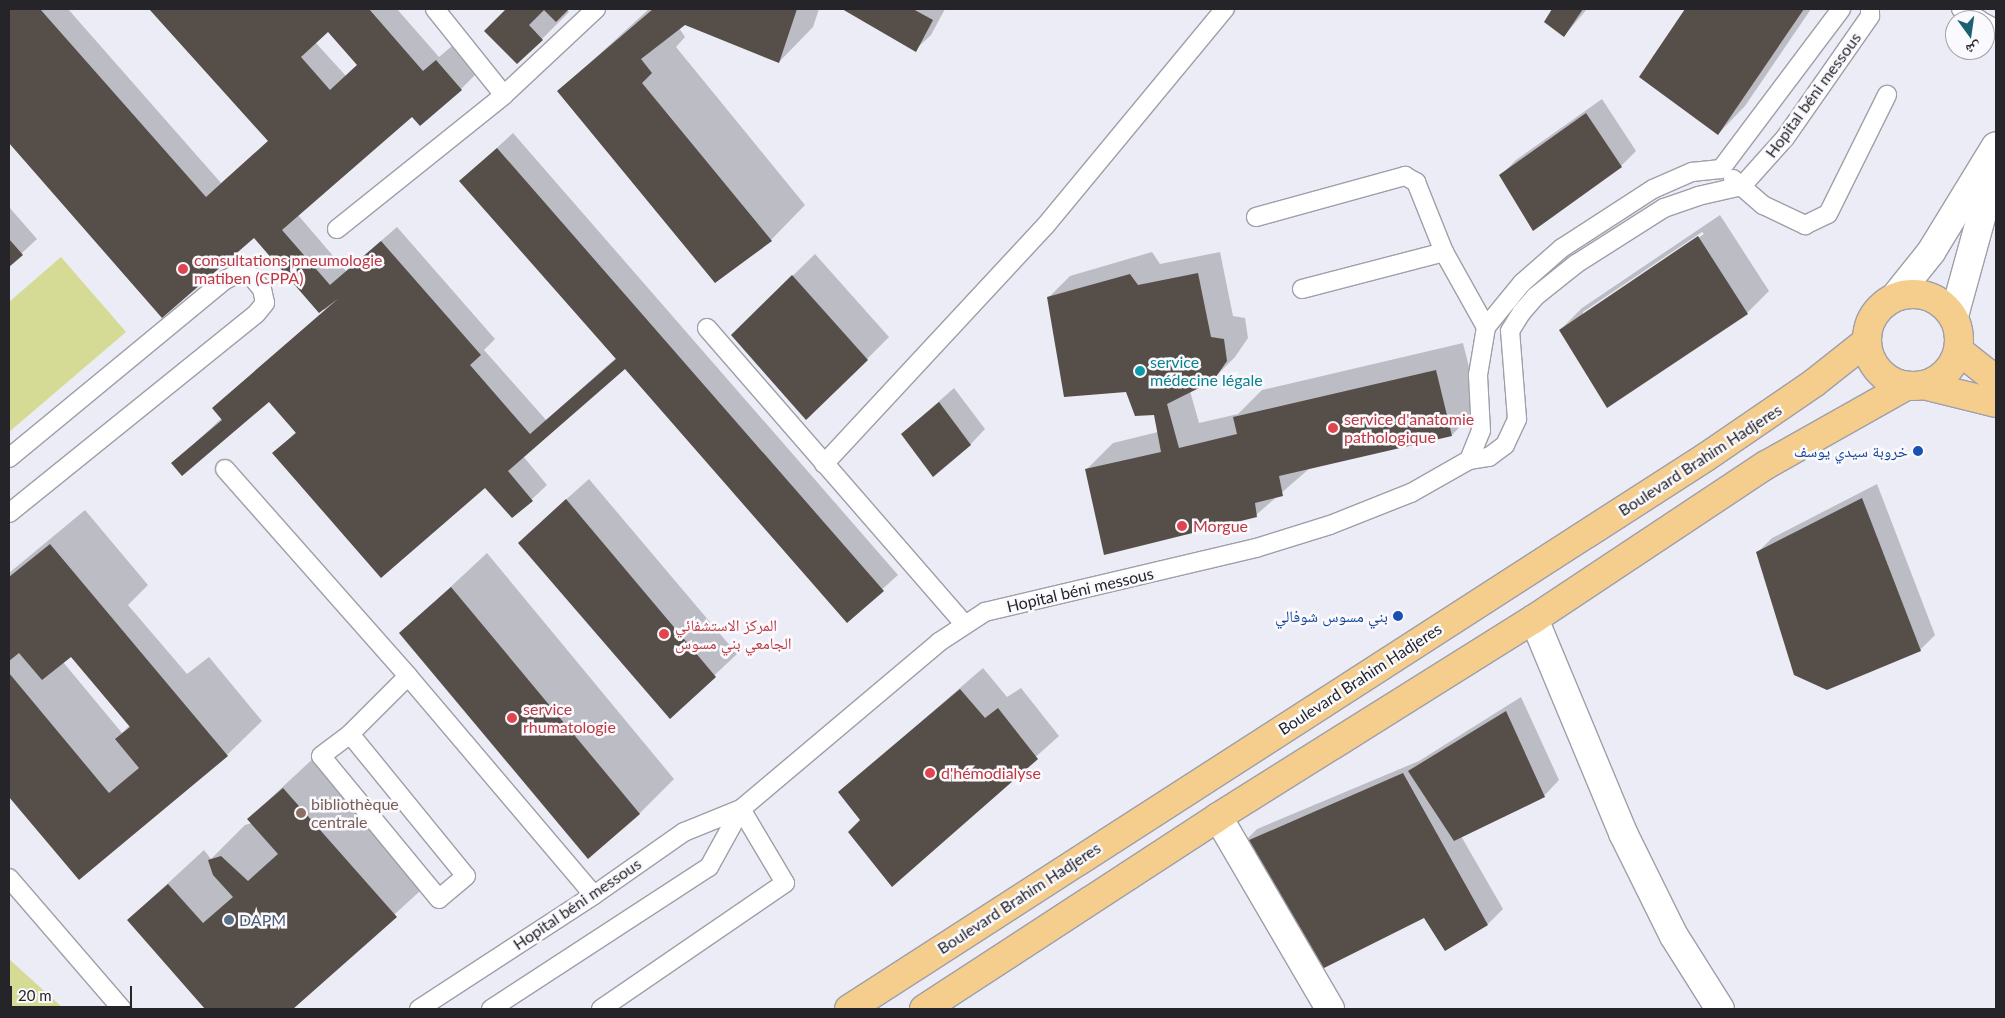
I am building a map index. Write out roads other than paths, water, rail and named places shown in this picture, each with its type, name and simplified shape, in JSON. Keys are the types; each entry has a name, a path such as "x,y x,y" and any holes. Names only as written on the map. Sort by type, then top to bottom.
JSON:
{"main road":[{"path":"924,1009 1218,817 1534,619 1757,471 1915,386 1939,378 1952,366 1958,350 1959,333 1954,316 1943,304 1928,296 1911,293 1895,297 1879,307 1869,323 1866,342 1869,357 1878,371 1891,381 1915,386 1996,403"},
{"name":"Boulevard Brahim Hadjeres","path":"849,1009 1706,457 1814,383 1866,342"},
{"path":"1958,350 1996,380"}],"street":[{"path":"1895,297 1931,252 1996,146"},
{"path":"1954,316 1996,165"},
{"path":"1534,619 1623,833 1674,936 1720,1009"},
{"path":"1218,817 1330,1009"}],"lane":[{"path":"435,9 504,95"},
{"path":"337,229 504,95 596,9"},
{"path":"824,464 1046,225 1226,9"},
{"name":"Hopital béni messous","path":"1721,169 1841,9"},
{"name":"Hopital béni messous","path":"419,1009 594,895 684,832 741,809 964,624 985,612 1256,548 1330,525 1411,493 1469,460 1489,457 1505,445 1517,419 1510,331 1536,296 1576,264 1664,208 1698,196 1742,186 1791,131 1865,24 1870,9"},
{"path":"1469,460 1481,431 1478,375 1486,327 1522,283 1562,248 1653,188 1692,172 1721,169 1763,204 1805,225 1828,214 1887,95"},
{"path":"1256,217 1405,176 1416,182 1444,252 1486,327"},
{"path":"1302,289 1444,252"},
{"path":"9,458 225,280 239,274 251,276 262,289 265,302 256,314 9,513"},
{"path":"707,328 964,624"},
{"path":"225,469 408,676 594,895"},
{"path":"350,734 466,876 439,899 321,756 350,734 408,676"},
{"path":"601,1009 785,883 741,809"},
{"name":"Hopital béni messous","path":"491,1009 709,867 741,809"},
{"path":"9,878 122,1009"}],"place":[{"name":"consultations pneumologie matiben (CPPA)","path":"183,269"},
{"name":"service médecine légale","path":"1140,371"},
{"name":"service d'anatomie pathologique","path":"1333,428"},
{"name":"خروبة سيدي يوسف","path":"1918,451"},
{"name":"Morgue","path":"1182,526"},
{"name":"بني مسوس شوفالي","path":"1398,616"},
{"name":"المركز الاستشفائي الجامعي بني مسوس","path":"664,634"},
{"name":"service rhumatologie","path":"512,718"},
{"name":"d'hémodialyse","path":"930,773"},
{"name":"bibliothèque centrale","path":"301,813"},
{"name":"DAPM","path":"229,920"}]}
